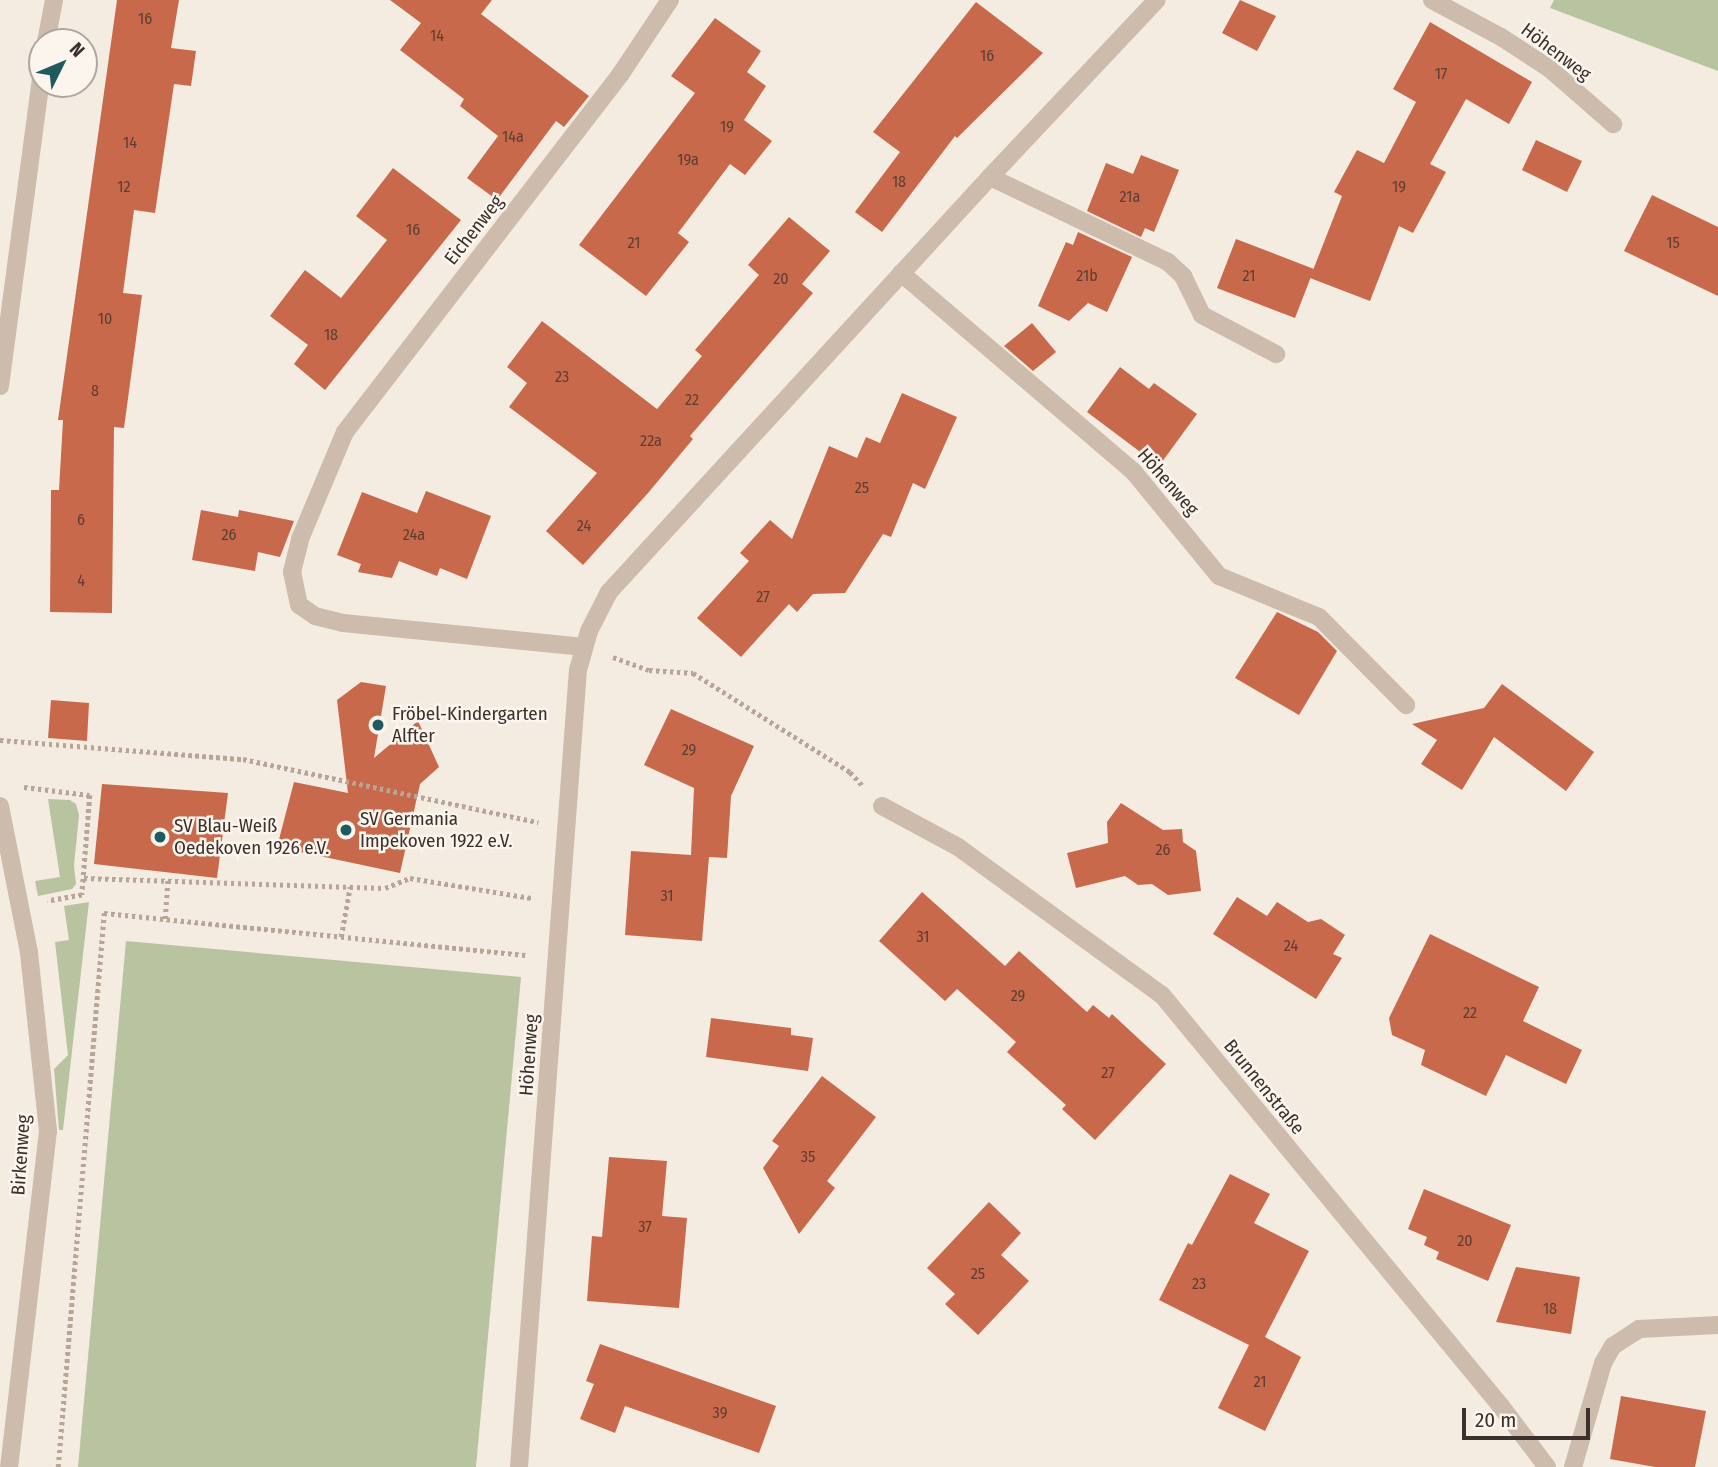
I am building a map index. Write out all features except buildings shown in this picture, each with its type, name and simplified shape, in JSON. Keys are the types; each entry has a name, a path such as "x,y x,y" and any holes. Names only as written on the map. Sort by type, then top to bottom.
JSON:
{"street":[{"path":"49,28 54,0"},
{"name":"Eichenweg","path":"584,647 343,623 314,617 299,605 292,572 300,539 345,432 620,75 670,0"},
{"name":"Höhenweg","path":"519,1467 578,670 589,631 609,592 901,273 1157,0"},
{"name":"Höhenweg","path":"1432,0 1501,37 1550,69 1613,124"},
{"path":"0,386 39,98"},
{"path":"990,177 1168,262 1183,275 1202,315 1276,354"},
{"name":"Höhenweg","path":"901,273 1133,471 1219,576 1319,617 1406,705"},
{"name":"Birkenweg","path":"0,806 29,953 48,1130 9,1467"},
{"name":"Brunnenstraße","path":"882,806 958,848 1162,995 1500,1405 1547,1467"},
{"path":"1573,1467 1603,1363 1613,1346 1639,1329 1718,1325"}],"path":[{"path":"617,658 649,670 693,673 850,772 882,806"},
{"path":"0,740 243,759 567,829"},
{"path":"19,906 82,895 90,795 21,786"},
{"path":"84,878 384,888 410,878 538,900"},
{"path":"165,919 168,880"},
{"path":"341,937 350,887"},
{"path":"58,1467 104,914 540,957"}],"green space":[{"path":"1554,0 1718,0 1718,71 1550,8"},
{"path":"48,799 70,800 76,804 79,815 74,866 76,884 72,889 38,896 35,881 60,877"},
{"path":"89,902 63,1130 59,1130 54,1069 68,1055 55,942 69,940 64,906"},
{"path":"126,941 521,977 476,1467 78,1467"}],"place":[{"name":"Fröbel-Kindergarten Alfter","path":"378,725"},
{"name":"SV Germania Impekoven 1922 e.V.","path":"346,830"},
{"name":"SV Blau-Weiß Oedekoven 1926 e.V.","path":"160,837"}]}
